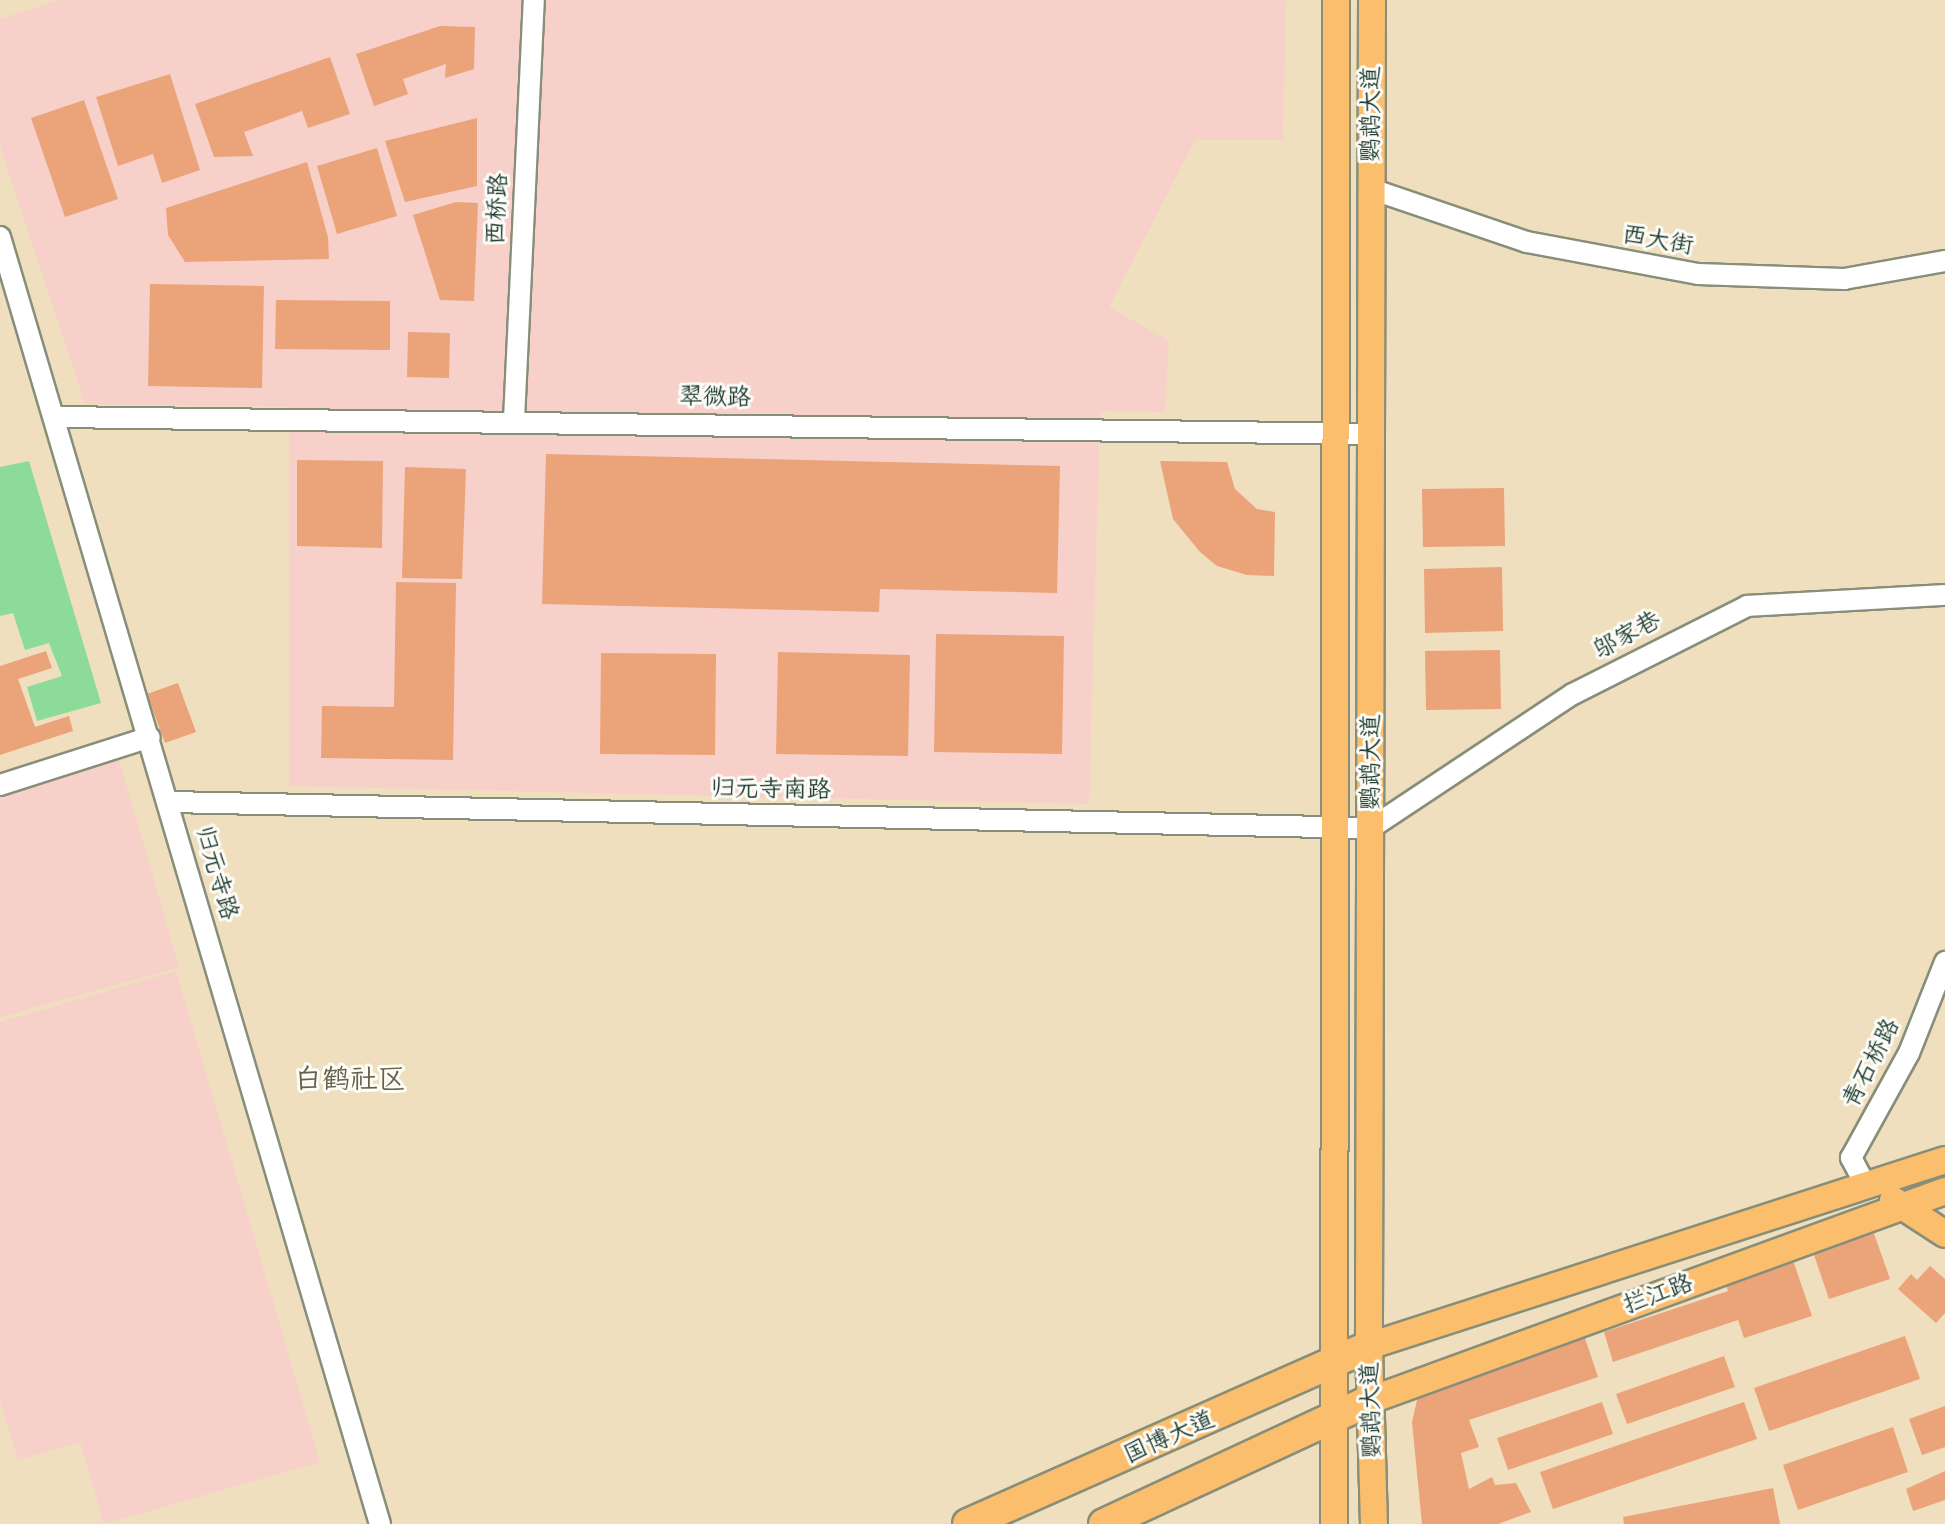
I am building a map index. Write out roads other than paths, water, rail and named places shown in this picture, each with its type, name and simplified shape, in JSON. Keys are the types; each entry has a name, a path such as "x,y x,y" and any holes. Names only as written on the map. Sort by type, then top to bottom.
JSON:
{"highway":[{"name":"国博大道","path":"968,1524 1333,1365 1369,1346"},
{"path":"1104,1524 1371,1400"}],"main road":[{"name":"鹦鹉大道","path":"1334,1524 1332,827 1336,0"},
{"name":"鹦鹉大道","path":"1372,0 1369,1346 1374,1524"},
{"name":"拦江路","path":"1369,1346 1945,1160"},
{"path":"1865,1184 1945,1234"},
{"name":"拦江路","path":"1371,1400 1945,1191"}],"street":[{"name":"西桥路","path":"514,420 534,0"},
{"name":"西大街","path":"1371,189 1527,242 1698,274 1844,279 1945,261"},
{"name":"归元寺路","path":"0,237 170,802 380,1524"},
{"name":"翠微路","path":"56,417 514,420 1373,434"},
{"name":"邬家巷","path":"1371,828 1573,694 1747,606 1945,595"},
{"path":"0,785 150,737"},
{"name":"归元寺南路","path":"170,802 1371,828"},
{"name":"青石桥路","path":"1865,1184 1851,1158 1909,1053 1945,962"}],"district":[{"name":"白鹤社区","path":"350,1080"}]}
